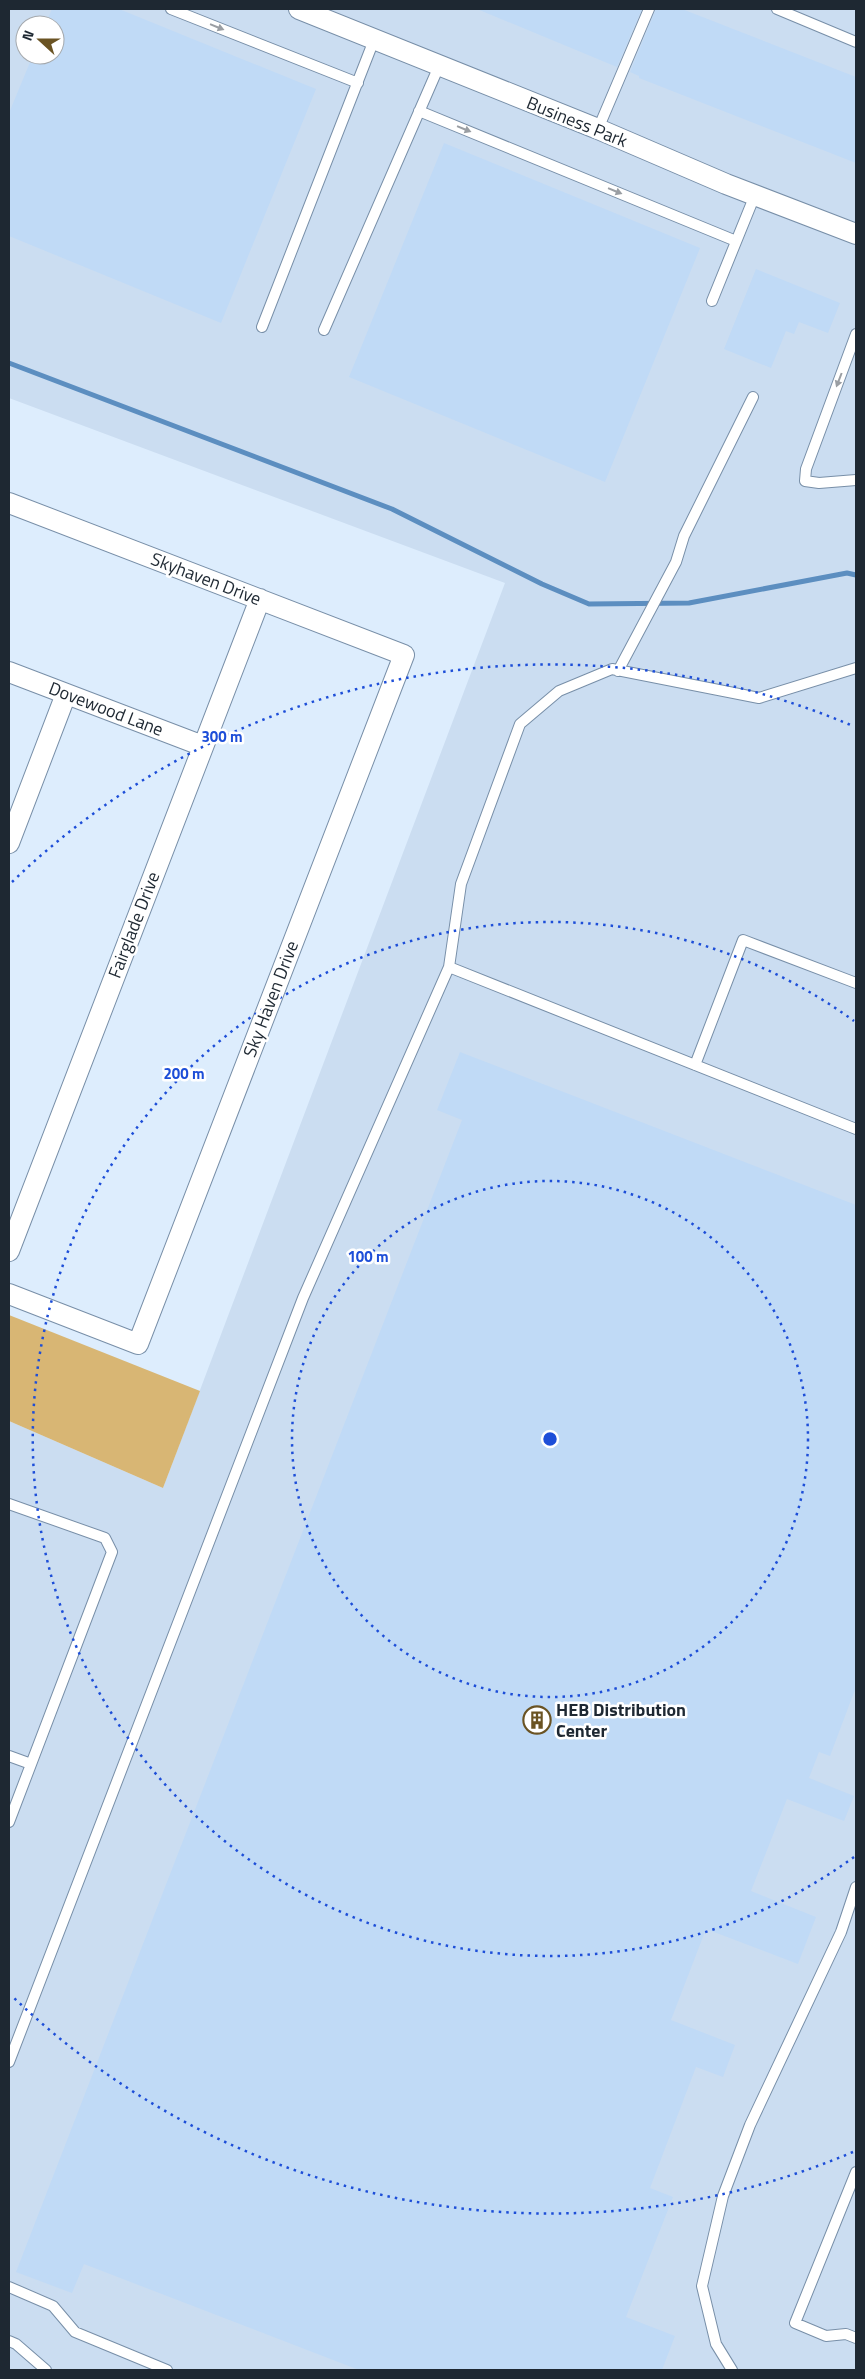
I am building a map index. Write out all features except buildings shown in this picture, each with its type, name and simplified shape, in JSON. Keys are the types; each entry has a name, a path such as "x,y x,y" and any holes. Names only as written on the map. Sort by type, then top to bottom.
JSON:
{"street":[{"name":"Business Park","path":"299,9 598,129 755,195 856,234"},
{"name":"Skyhaven Drive","path":"9,503 404,655"},
{"name":"Fairglade Drive","path":"9,1251 260,600"},
{"name":"Sky Haven Drive","path":"9,1294 138,1344 404,655"},
{"name":"Dovewood Lane","path":"9,672 203,746"},
{"path":"10,835 66,694"}],"lane":[{"path":"171,9 358,83"},
{"path":"598,129 649,9"},
{"path":"777,9 856,42"},
{"path":"262,327 374,40"},
{"path":"324,330 439,66"},
{"path":"419,111 736,241"},
{"path":"712,301 755,195"},
{"path":"856,334 806,469 805,481 819,483 856,480"},
{"path":"618,671 676,562 684,536 753,397"},
{"path":"9,2062 303,1298 448,967 461,884 520,724 559,691 612,670 759,698 856,668"},
{"path":"695,1065 743,940 856,983"},
{"path":"448,967 856,1129"},
{"path":"9,1504 105,1538 112,1552 9,1822"},
{"path":"9,1756 31,1764"},
{"path":"732,2370 716,2344 702,2286 723,2196 750,2125 841,1932 856,1887"},
{"path":"856,2172 795,2324 826,2336 846,2334 856,2338"},
{"path":"9,2287 54,2306 75,2332 167,2370"},
{"path":"9,2341 16,2344 46,2370"}],"shaded area":[{"path":"9,9 856,9 856,2370 9,2370 9,1421 163,1488 505,583 9,398"},
{"path":"9,1315 200,1391 163,1488 9,1421"}],"waterway":[{"path":"9,363 392,509 542,584 589,604 689,603 847,573 856,575"}],"place":[{"name":"HEB Distribution Center","path":"537,1720"}]}
